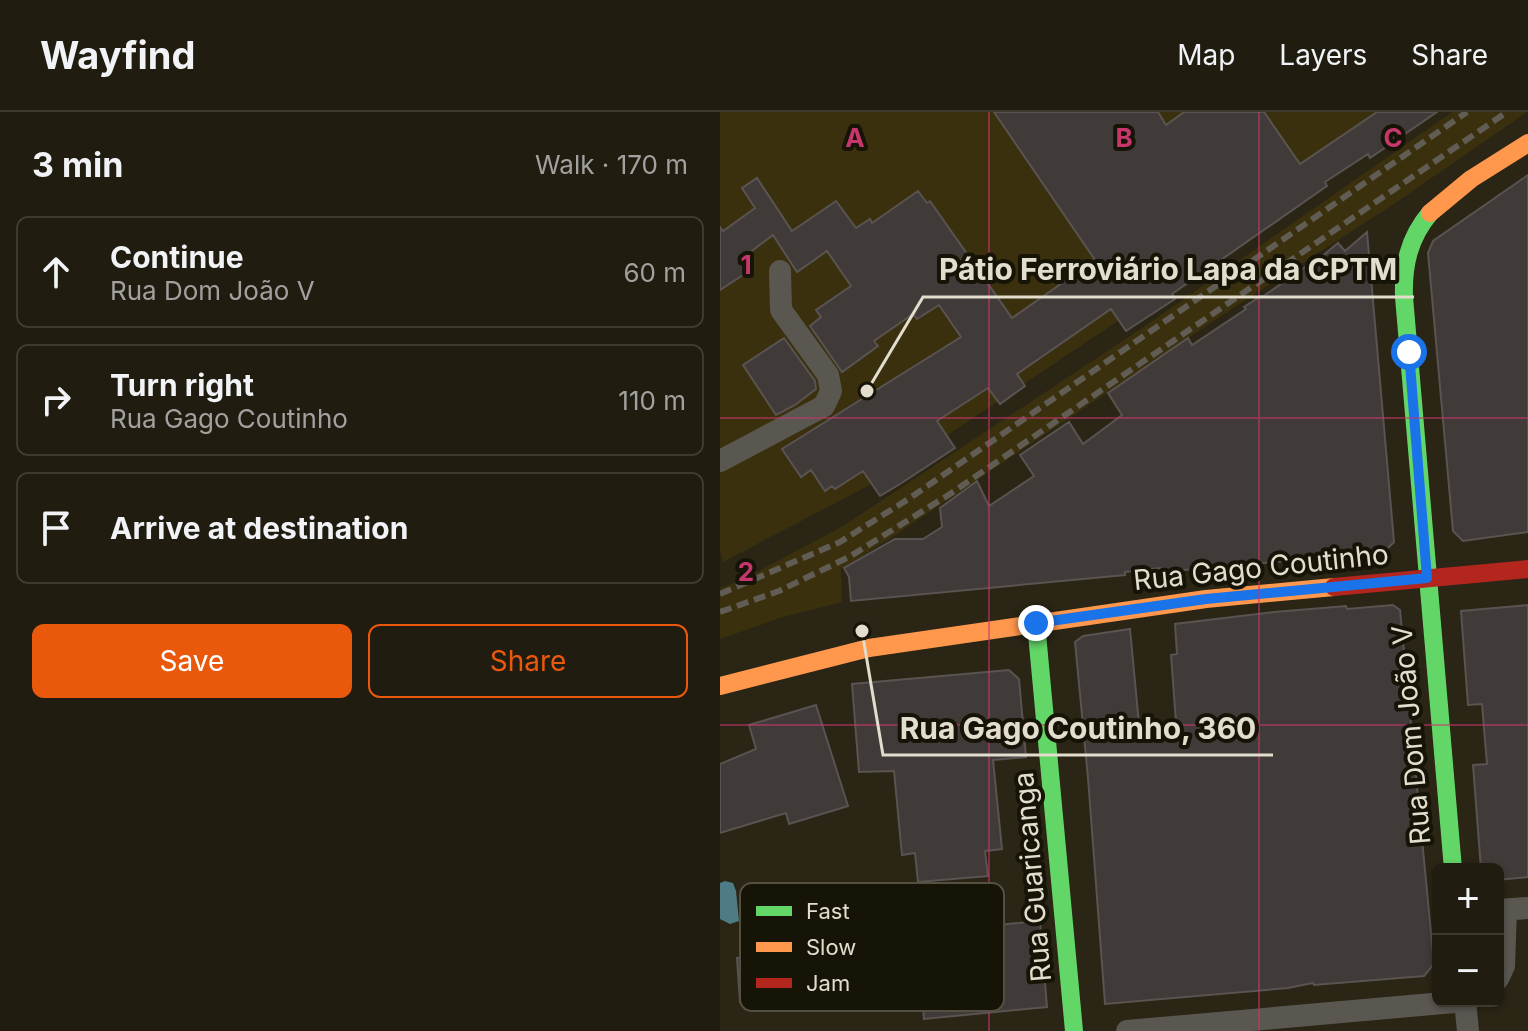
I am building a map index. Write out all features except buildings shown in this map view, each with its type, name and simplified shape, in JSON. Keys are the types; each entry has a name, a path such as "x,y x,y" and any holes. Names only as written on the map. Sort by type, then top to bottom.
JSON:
{"street":[{"name":"Rua Dom João V","path":"1452,863 1409,352 1405,267 1409,246 1425,217 1454,193 1528,143"},
{"path":"720,461 824,406 831,391 828,375 781,310 780,271"},
{"name":"Rua Gago Coutinho","path":"721,681 869,648 1206,599 1528,569"},
{"name":"Rua Guaricanga","path":"1036,623 1074,1031"},
{"path":"1504,966 1511,909"},
{"path":"1127,1031 1432,1004"},
{"path":"1466,1007 1468,1031"}],"shaded area":[{"path":"720,112 1420,112 1142,305 885,477 723,562 720,551"},
{"path":"1452,112 1527,112 1394,204 841,569 842,602 783,617 720,639 720,588 744,579 843,526 1151,322"}],"water":[{"path":"720,883 733,883 736,891 739,921 730,924 720,919"}],"railway":[{"path":"720,594 840,542 910,498 1467,112"},
{"path":"720,612 779,591 849,557 950,494 1507,112"}],"traffic: fast":[{"path":"1430,213 1417,232 1409,252 1404,297 1452,863"},
{"path":"1036,623 1074,1031"}],"traffic: slow":[{"path":"1430,213 1471,179 1528,143"},
{"path":"720,686 869,648 1206,599 1334,587"}],"traffic: jam":[{"path":"1334,587 1528,569"}],"place":[{"name":"Pátio Ferroviário Lapa da CPTM","path":"867,391"},
{"name":"Rua Gago Coutinho, 360","path":"862,631"}],"route":[{"path":"1036,623 1206,599 1427,578 1409,352"}]}
